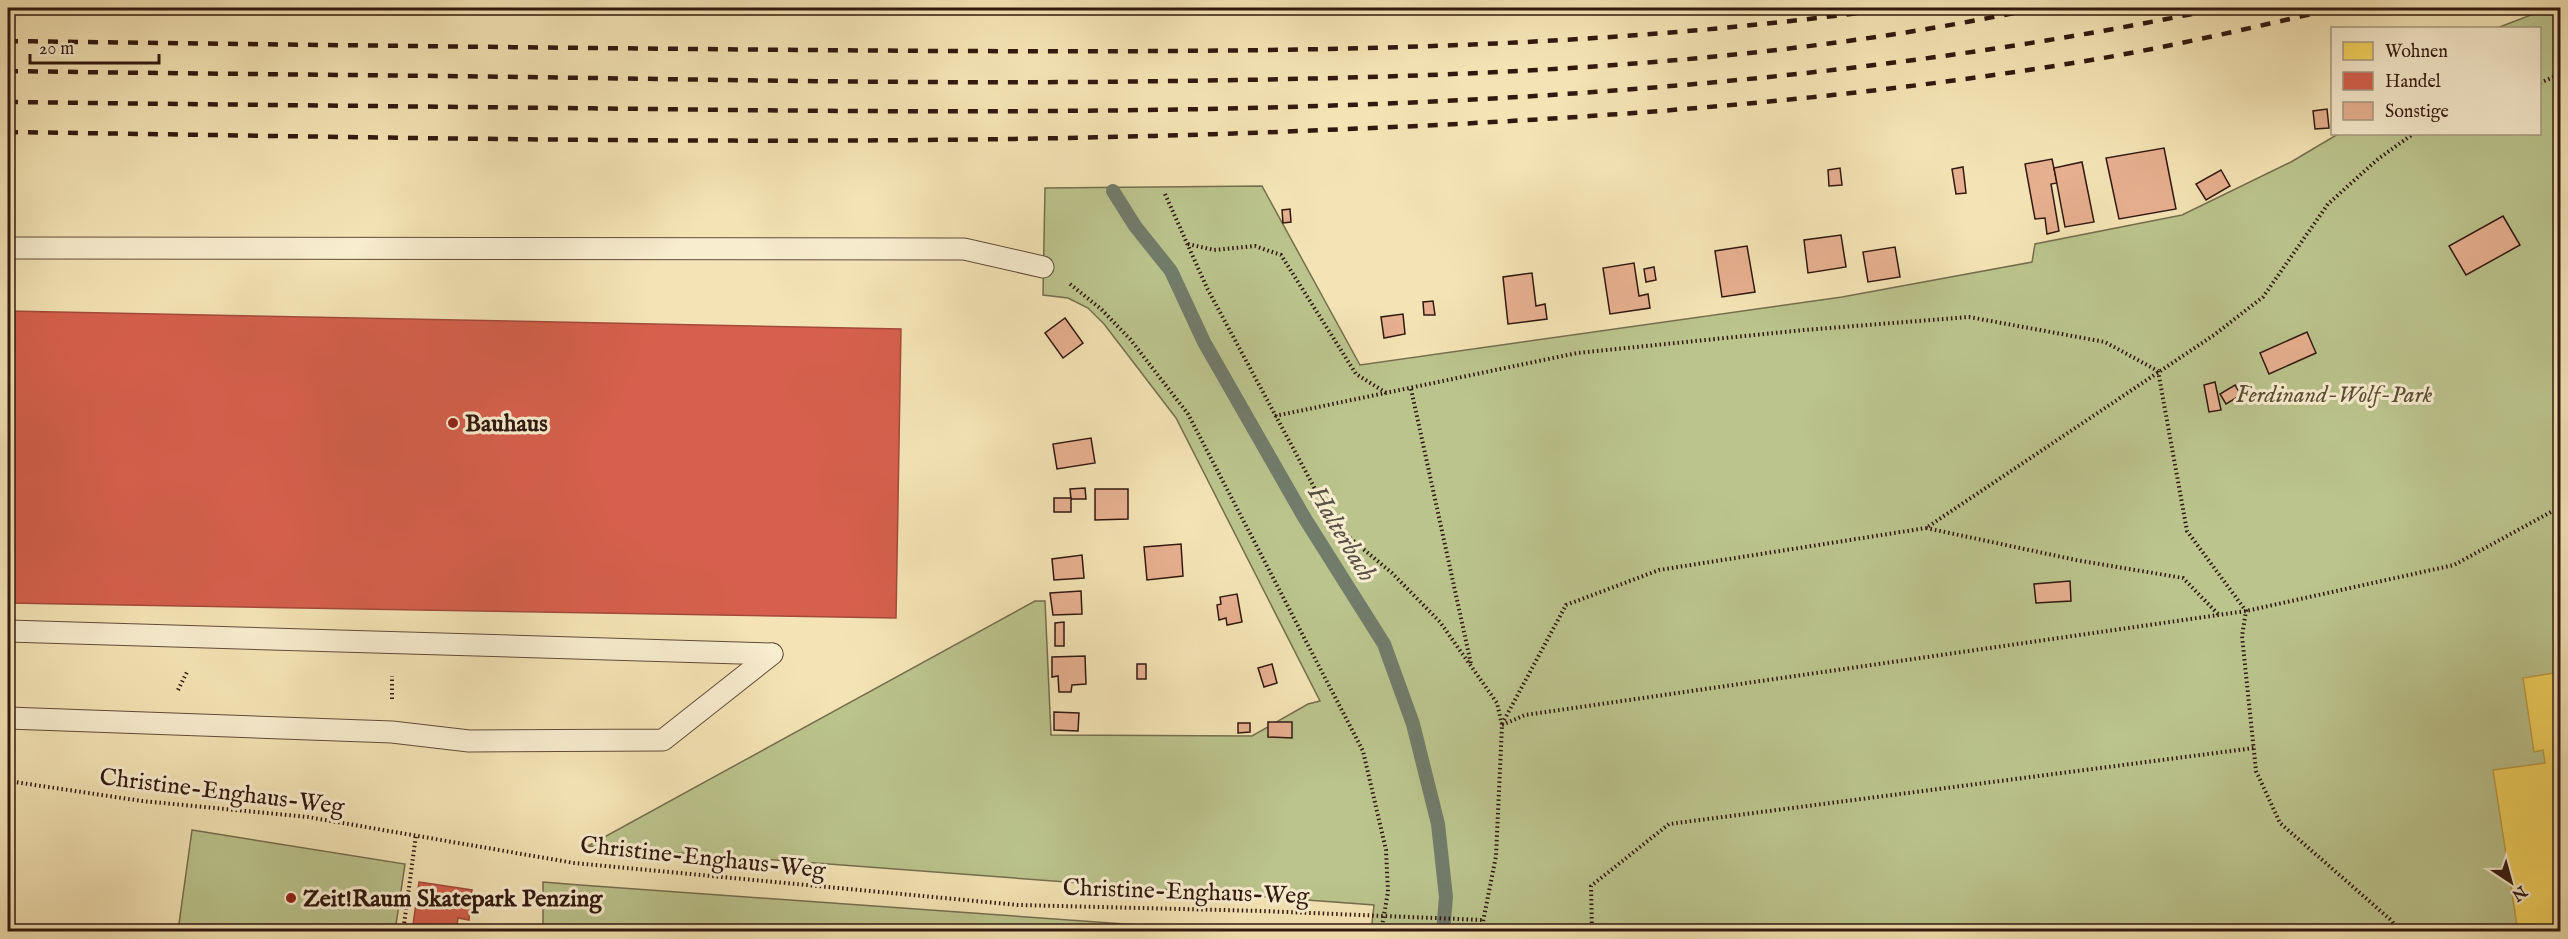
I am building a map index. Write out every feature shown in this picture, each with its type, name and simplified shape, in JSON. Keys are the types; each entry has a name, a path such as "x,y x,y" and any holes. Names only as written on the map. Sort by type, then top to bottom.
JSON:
{"lane":[{"path":"8,249 963,249 1042,267"},
{"path":"8,631 772,654 663,740 469,741 392,732 8,718"}],"path":[{"path":"2541,83 2560,74"},
{"path":"1926,528 2214,335 2263,297 2328,204 2378,159 2412,135"},
{"path":"1164,194 1207,288 1322,502 1344,533 1392,573 1440,622 1497,703 1502,725 1496,856 1481,932"},
{"path":"1188,243 1214,250 1255,246 1281,255 1356,374 1388,394"},
{"path":"1042,267 1075,287 1101,309 1130,339 1188,414 1363,751 1386,850 1388,892 1381,932"},
{"path":"1275,416 1577,353 1804,330 1969,317 2105,342 2158,371"},
{"path":"2158,371 2187,531 2246,611 2242,636 2256,771 2280,823 2392,921 2398,932"},
{"path":"1411,388 1472,668"},
{"path":"1502,725 1536,713 2246,611 2454,565 2560,507"},
{"path":"1502,725 1566,605 1659,570 1926,528 2076,560 2183,578 2218,615"},
{"path":"1592,932 1592,886 1669,824 2254,748"},
{"name":"Christine-Enghaus-Weg","path":"8,781 142,801 308,817 574,863 1018,905 1326,913 1484,920"},
{"path":"403,932 416,835"}],"green space":[{"name":"Ferdinand-Wolf-Park","path":"2549,8 2560,8 2560,931 1371,932 1374,905 588,846 1035,601 1045,601 1051,735 1252,736 1308,704 1320,701 1176,418 1104,324 1088,308 1068,298 1043,295 1045,188 1262,186 1360,365 1842,297 2032,262 2035,244 2182,215 2291,162 2336,135 2541,135 2541,27 2500,27"},
{"name":"Zeit!Raum Skatepark Penzing","path":"192,830 405,864 395,931 178,931"},
{"path":"543,882 580,885 1223,931 543,931"}],"building: Wohnen":[{"path":"2560,672 2560,932 2518,932 2493,770 2545,763 2543,750 2534,752 2523,678"}],"building: Handel":[{"name":"Bauhaus","path":"8,311 901,329 896,618 8,603"},
{"path":"419,882 472,890 469,920 458,918 456,932 412,932"}],"building: Sonstige":[{"path":"2327,109 2329,128 2315,129 2313,111"},
{"path":"2164,148 2176,209 2119,219 2106,158"},
{"path":"2052,159 2057,183 2051,184 2059,231 2047,234 2045,218 2035,219 2025,164"},
{"path":"2082,162 2094,222 2065,227 2054,168"},
{"path":"1963,167 1966,193 1956,194 1952,169"},
{"path":"1840,168 1842,185 1829,186 1828,170"},
{"path":"2221,170 2230,186 2206,200 2196,184"},
{"path":"1290,209 1291,222 1283,223 1282,210"},
{"path":"2503,216 2520,245 2466,275 2449,246"},
{"path":"1841,235 1846,267 1808,273 1804,240"},
{"path":"1747,246 1755,292 1722,297 1715,251"},
{"path":"1895,247 1900,277 1868,282 1863,252"},
{"path":"1634,263 1639,296 1648,294 1650,308 1610,314 1603,268"},
{"path":"1654,267 1656,280 1646,282 1644,269"},
{"path":"1532,273 1536,306 1545,304 1547,319 1508,324 1503,277"},
{"path":"1433,301 1435,315 1424,315 1423,302"},
{"path":"1403,314 1405,334 1384,338 1381,317"},
{"path":"1065,318 1083,343 1063,358 1045,333"},
{"path":"2307,332 2316,353 2269,374 2260,353"},
{"path":"2215,382 2221,410 2209,412 2204,385"},
{"path":"2235,385 2241,395 2226,404 2220,394"},
{"path":"1091,438 1095,463 1057,469 1053,444"},
{"path":"1085,488 1086,499 1071,499 1070,489"},
{"path":"1095,489 1128,489 1128,519 1095,520"},
{"path":"1054,498 1071,498 1071,512 1054,512"},
{"path":"1181,544 1183,576 1147,580 1144,547"},
{"path":"1082,555 1084,578 1054,580 1052,559"},
{"path":"2070,581 2071,601 2036,603 2034,584"},
{"path":"1081,591 1082,614 1053,615 1050,593"},
{"path":"1237,594 1242,622 1227,625 1226,618 1219,620 1217,605 1221,604 1220,597"},
{"path":"1064,622 1064,646 1055,646 1055,623"},
{"path":"1085,656 1086,684 1072,685 1071,692 1059,692 1058,676 1052,677 1052,657"},
{"path":"1137,664 1146,664 1146,679 1137,679"},
{"path":"1272,664 1277,683 1264,687 1258,668"},
{"path":"1054,712 1079,713 1078,731 1054,730"},
{"path":"1268,722 1292,722 1292,738 1268,737"},
{"path":"1238,723 1250,723 1250,732 1238,733"}],"waterway":[{"name":"Halterbach","path":"1113,191 1135,226 1171,271 1204,342 1304,517 1384,644 1413,724 1438,824 1446,897 1443,932"}],"railway":[{"path":"8,41 947,51 1303,49 1541,41 1659,33 1777,23 1895,8"},
{"path":"8,71 955,82 1174,81 1391,76 1608,66 1716,56 1824,44 1931,28 2038,8"},
{"path":"8,102 919,111 1106,111 1293,107 1480,99 1667,86 1853,68 2038,42 2221,8"},
{"path":"8,132 830,141 1159,136 1512,121 1700,108 1980,77 2140,51 2338,8"}],"place":[{"name":"Bauhaus","path":"453,423"},
{"name":"Zeit!Raum Skatepark Penzing","path":"291,898"}]}
